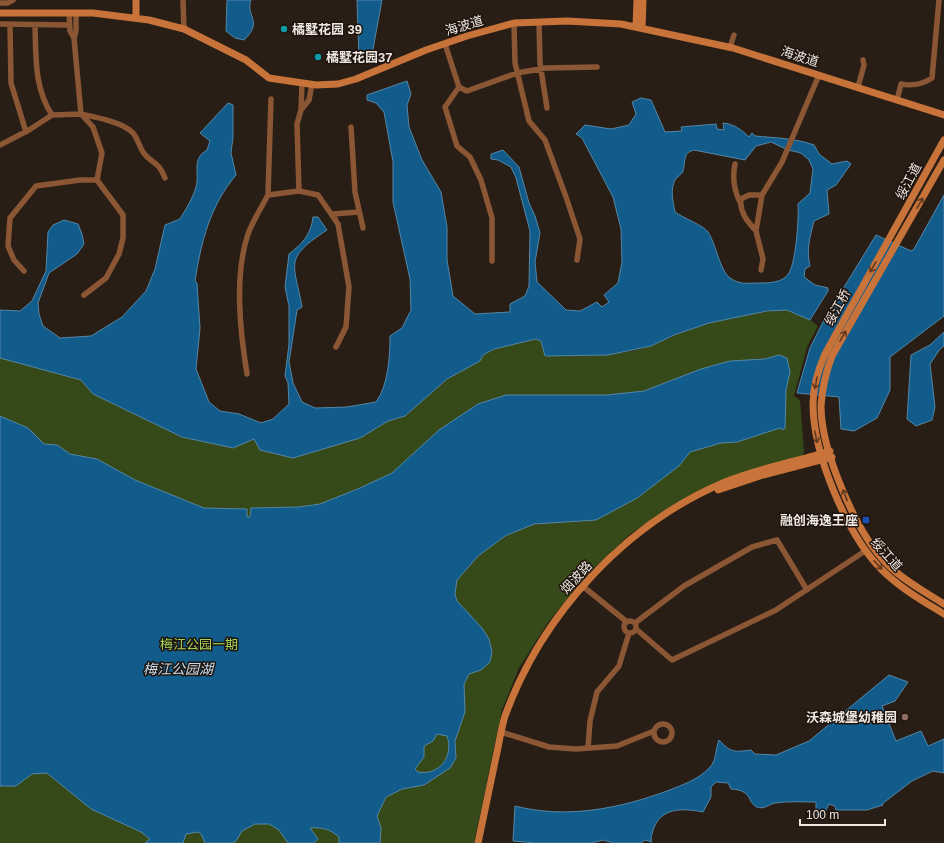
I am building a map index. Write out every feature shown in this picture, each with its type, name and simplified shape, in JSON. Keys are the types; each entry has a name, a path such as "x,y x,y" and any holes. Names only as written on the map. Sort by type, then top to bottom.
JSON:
{"main road":[{"path":"136,0 136,18"},
{"path":"637,0 639,28"},
{"path":"639,28 643,0"},
{"name":"海波道","path":"0,13 72,13 136,18 184,30 246,60 269,78 312,84 338,84 356,79 445,44 514,24 567,21 621,24 730,47 944,115"},
{"name":"绥江道","path":"893,233 944,140"},
{"name":"绥江道","path":"900,237 944,160"},
{"name":"绥江桥","path":"813,398 817,376 825,354 893,233"},
{"name":"绥江桥","path":"822,399 826,374 832,356 900,237"},
{"name":"绥江道","path":"813,398 814,419 821,457 846,518 865,551 898,584 944,614"},
{"name":"绥江道","path":"822,399 823,426 831,454 852,513 863,534 878,554 902,577 944,604"},
{"name":"烟波路","path":"482,843 504,734 515,699 526,674 555,626 585,588 642,535 675,512 726,487 831,454"},
{"name":"烟波路","path":"478,843 504,718 528,666 564,607 585,581 650,524 724,482 755,471 821,457"}],"street":[{"path":"0,2 8,3 13,0"},
{"path":"183,0 184,30"},
{"path":"897,100 901,84 908,85 926,82 932,78 939,0"},
{"path":"72,13 69,25 70,31 74,38"},
{"path":"72,13 76,31 74,38 81,114 93,127 102,153 96,180"},
{"path":"539,22 541,69 547,108"},
{"path":"0,24 69,25"},
{"path":"10,24 11,83 26,132"},
{"path":"514,24 515,63 529,121 545,140 566,197 580,239 577,260"},
{"path":"35,25 36,71 43,102 52,115"},
{"path":"730,47 734,35"},
{"path":"445,44 459,87 467,91 517,74 541,69 596,67"},
{"path":"858,87 864,65 863,60"},
{"path":"761,270 763,259 756,231 762,195 785,155 819,75"},
{"path":"299,191 297,124 301,110 302,83"},
{"path":"301,110 309,100 312,84"},
{"path":"459,87 445,107 457,146 470,157 481,180 492,218 492,261"},
{"path":"247,374 242,343 240,305 242,267 248,234 268,195 270,98"},
{"path":"0,145 26,132 52,115 81,114 109,119 132,131 139,141 144,153 161,167 165,178"},
{"path":"351,126 355,192 364,228"},
{"path":"735,164 733,171 735,191 740,202 740,207 756,231"},
{"path":"24,271 14,260 8,246 10,218 36,186 80,180 96,180"},
{"path":"84,295 106,278 119,254 123,238 123,215 96,180"},
{"path":"268,195 299,191 318,195 338,224"},
{"path":"740,202 741,199 749,195 762,195"},
{"path":"336,348 346,327 349,287 338,224 334,214 359,212"},
{"path":"588,748 590,721 597,692 619,666 629,633 633,632 636,626 684,586 752,547 777,540 807,590"},
{"path":"585,588 627,622 632,621 672,660 776,610 865,551"},
{"path":"627,622 624,629 629,633"},
{"path":"504,734 549,747 588,748 617,746 654,731"}],"green space":[{"name":"梅江公园湖","path":"787,310 810,320 818,326 807,347 794,396 800,400 804,452 802,456 690,495 629,535 587,575 549,621 519,668 502,710 474,843 0,843 0,358 81,380 93,394 182,437 233,448 254,439 379,426 388,421 405,416 447,379 494,349 536,339 541,341 545,356 612,354 638,350 651,346 714,321 758,312"}],"water":[{"path":"227,0 251,0 250,10 253,19 253,28 244,40 235,38 226,31"},
{"path":"357,0 382,0 373,49 374,57 359,58"},
{"path":"407,81 411,94 407,105 409,127 422,160 441,192 447,227 447,260 453,296 475,314 510,312 510,304 525,296 529,286 530,231 516,178 511,167 498,160 491,159 491,154 503,150 519,167 529,203 540,233 535,262 537,282 566,310 580,311 597,302 602,307 609,302 604,295 618,283 622,262 621,229 613,197 582,138 576,134 585,125 611,129 629,125 636,114 632,102 641,98 651,100 665,132 682,131 681,127 716,124 717,129 724,130 723,123 738,128 749,137 752,133 755,136 792,140 814,145 819,154 832,164 847,161 851,164 836,185 827,190 829,214 814,221 808,249 810,266 805,269 804,277 815,285 828,288 828,291 810,320 787,310 767,311 709,323 674,335 651,346 608,355 545,356 541,341 536,339 494,349 483,355 480,361 447,379 405,416 388,421 360,438 293,458 260,450 254,439 233,448 182,437 93,394 81,380 0,358 0,310 20,311 32,301 46,271 48,232 53,225 64,220 78,224 84,244 77,254 49,273 38,303 39,314 43,326 60,338 91,336 122,317 146,291 155,269 165,225 180,219 195,191 199,158 207,150 210,141 200,133 228,103 233,105 233,137 231,153 236,175 219,199 213,212 200,252 195,281 197,283 200,328 196,369 209,402 220,411 239,414 261,423 273,419 289,404 288,383 285,376 289,344 289,306 285,287 289,254 298,247 308,234 313,217 318,217 327,230 303,248 295,262 296,280 302,307 297,310 289,362 293,383 302,402 315,408 347,407 376,402 386,380 390,353 390,336 402,328 411,310 410,279 393,202 393,162 384,112 376,103 367,100 367,95","holes":["771,142 788,150 801,153 809,160 813,169 810,193 798,204 794,259 789,273 783,279 776,282 737,282 730,278 723,270 708,232 675,212 672,196 673,184 682,173 685,158 690,151 694,150 745,160 756,146"]},
{"path":"944,195 944,316 890,357 890,390 877,418 854,431 841,429 839,397 797,393 810,348 824,320 876,235 911,251 914,249"},
{"path":"944,332 944,346 940,349 930,364 935,407 932,420 916,426 907,419 911,355 930,345"},
{"name":"梅江公园湖","path":"779,355 787,358 790,372 786,390 785,428 782,430 780,428 737,442 721,443 690,452 679,466 637,498 596,520 534,524 505,536 478,556 457,580 455,594 457,601 482,628 489,639 492,652 490,662 481,670 469,674 464,684 465,712 455,741 456,758 450,768 424,785 402,789 386,797 377,816 381,828 380,843 339,843 339,837 332,832 322,828 310,828 318,839 314,843 288,843 279,830 269,824 255,824 242,831 236,841 232,843 205,843 201,834 198,832 186,834 183,843 145,843 150,839 141,832 91,809 47,773 32,774 16,786 0,786 0,416 28,428 44,444 57,445 70,454 97,459 135,480 204,508 247,509 247,517 250,517 251,508 299,507 320,504 392,473 439,430 478,404 506,395 607,395 644,391 701,369 730,361 765,359","holes":["437,734 447,736 449,751 447,757 439,768 433,771 418,772 415,769 424,757 424,746 433,741"]},
{"path":"889,675 908,682 895,701 882,706 896,741 921,731 928,746 944,739 944,773 933,771 912,781 882,804 883,805 867,810 836,810 835,806 829,804 822,818 816,817 816,802 780,802 760,808 754,805 743,792 731,789 728,783 716,782 711,787 711,797 703,812 680,810 667,813 657,822 651,836 652,842 645,840 641,843 614,843 603,840 592,843 535,843 513,841 515,806 553,812 573,812 630,803 684,784 705,772 712,765 719,740 733,751 751,750 755,754 776,755 809,741"}],"place":[{"name":"橘墅花园 39","path":"284,29"},
{"name":"橘墅花园37","path":"318,57"},
{"name":"融创海逸王座","path":"866,520"},
{"name":"沃森城堡幼稚园","path":"905,717"}],"park label":[{"name":"梅江公园一期","path":"199,644"}]}
